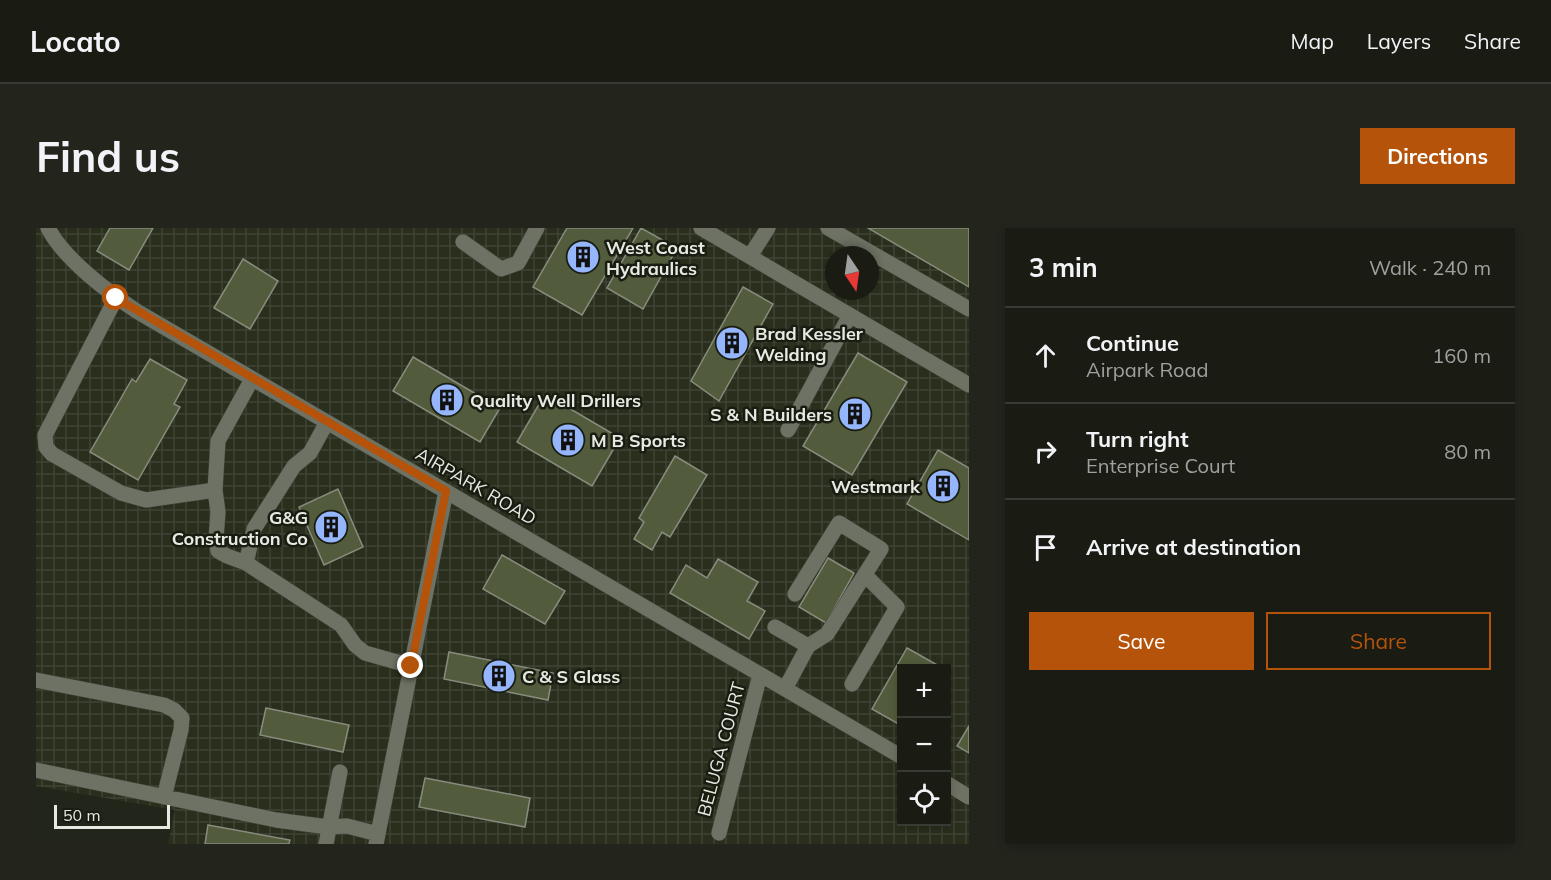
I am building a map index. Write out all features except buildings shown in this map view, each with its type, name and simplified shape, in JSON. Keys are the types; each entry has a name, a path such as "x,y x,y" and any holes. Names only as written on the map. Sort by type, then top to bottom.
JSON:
{"street":[{"name":"AIRPARK ROAD","path":"48,228 54,240 116,298 897,754"},
{"path":"463,242 501,269 518,263 537,228"},
{"path":"701,228 969,385"},
{"path":"750,256 768,228"},
{"path":"828,228 969,309"},
{"path":"116,298 45,435 46,447 52,454 121,493 146,500 215,490"},
{"path":"788,430 850,315"},
{"path":"252,379 218,441 215,490 218,512 216,539 218,551 246,563 341,625 364,653 411,666"},
{"path":"246,563 254,529 294,466 310,453 327,422"},
{"path":"36,770 276,820 328,827 347,826 377,839 446,491"},
{"path":"785,689 808,646 827,634 881,549 839,522 795,594"},
{"path":"852,684 897,607 865,575"},
{"path":"775,627 808,646"},
{"name":"BELUGA COURT","path":"719,833 760,675"},
{"path":"36,680 141,700 164,705 174,710 182,718 181,730 164,797"},
{"path":"326,844 340,772"},
{"path":"951,786 969,797"}],"shaded area":[{"path":"36,228 969,228 969,844 168,844 175,810 36,786"}],"place":[{"name":"West Coast Hydraulics","path":"583,257"},
{"name":"Brad Kessler Welding","path":"732,343"},
{"name":"Quality Well Drillers","path":"447,400"},
{"name":"S & N Builders","path":"855,414"},
{"name":"M B Sports","path":"568,440"},
{"name":"Westmark","path":"943,486"},
{"name":"G&G Construction Co","path":"331,527"},
{"name":"C & S Glass","path":"499,676"}],"route":[{"path":"116,298 446,491 411,666"}]}
